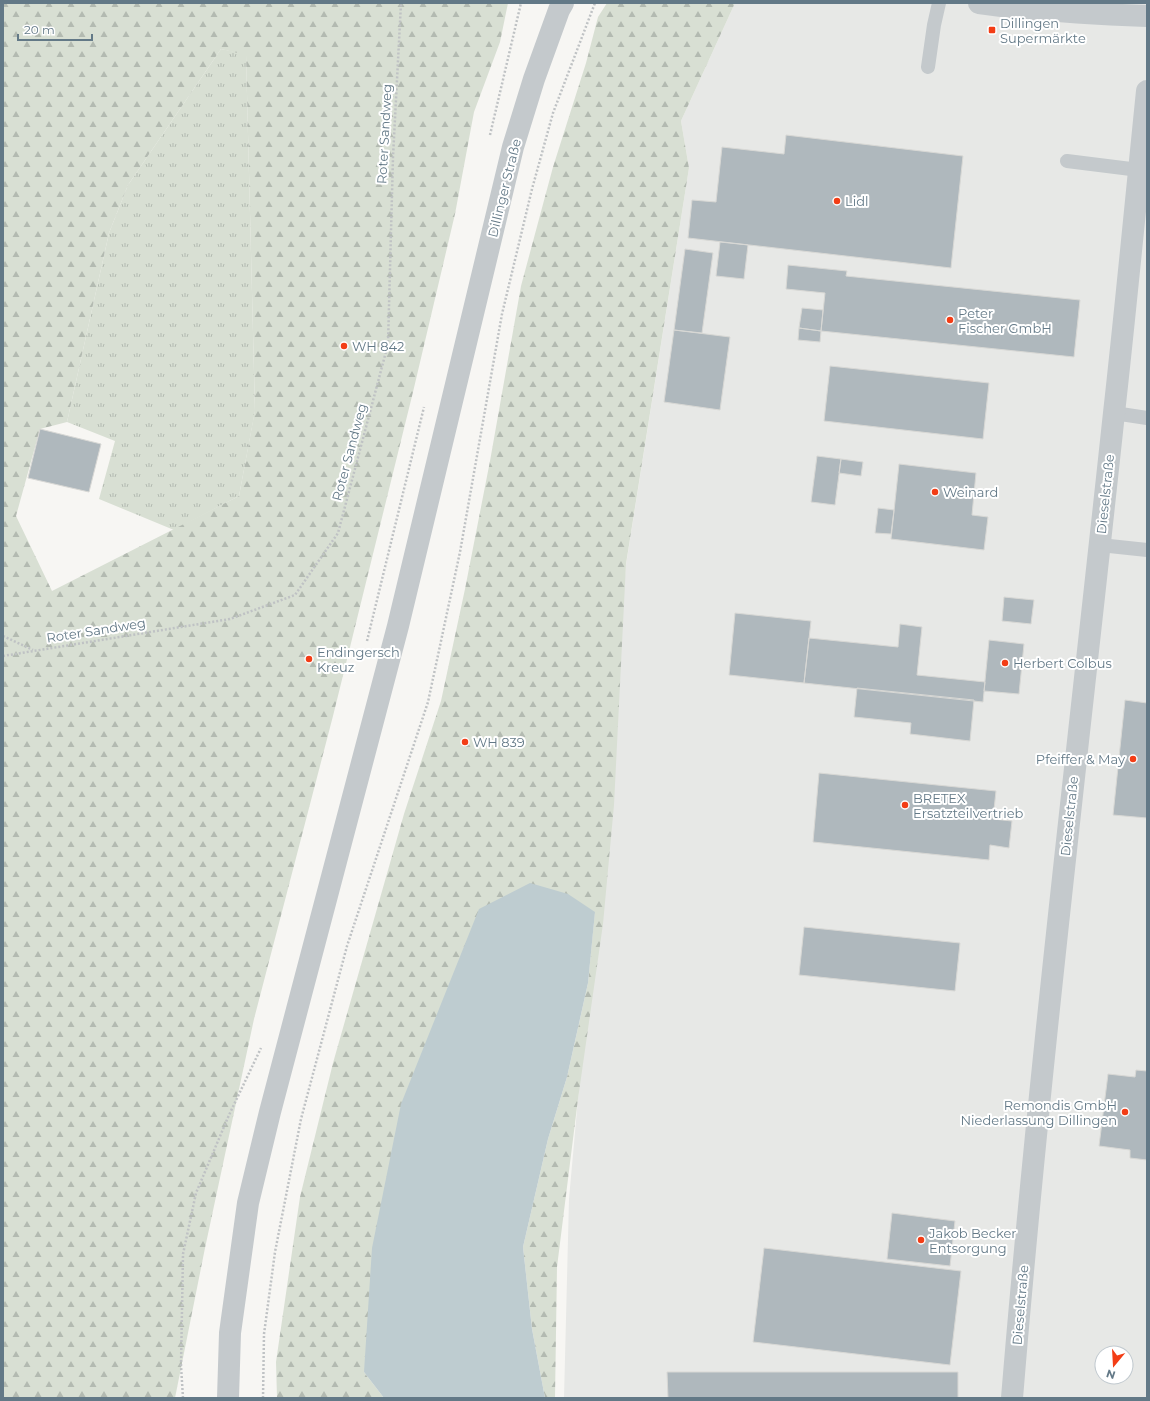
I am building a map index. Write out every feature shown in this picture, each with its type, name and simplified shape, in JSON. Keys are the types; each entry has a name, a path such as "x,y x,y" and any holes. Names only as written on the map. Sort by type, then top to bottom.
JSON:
{"street":[{"path":"979,3 1088,14 1147,16"},
{"name":"Dillinger Straße","path":"228,1398 230,1332 248,1202 270,1112 398,626 513,148 534,79 560,6"},
{"name":"Dieselstraße","path":"1012,1398 1032,1169 1100,545 1147,91"}],"lane":[{"path":"928,67 934,25 939,3"},
{"path":"1067,161 1139,170"},
{"path":"1114,413 1147,418"},
{"path":"1100,545 1147,550"}],"path":[{"name":"Roter Sandweg","path":"3,656 230,619 295,595 338,533 388,344 393,157 401,3"},
{"path":"489,138 521,3"},
{"path":"263,1398 264,1334 275,1252 301,1119 347,946 428,702 460,552 505,300 532,189 553,113 595,3"},
{"path":"366,647 426,400"},
{"path":"3,636 33,650"},
{"path":"183,1398 181,1366 184,1246 196,1193 229,1115 262,1045"}],"shaded area":[{"path":"735,3 1147,3 1147,1398 564,1398 569,1199 626,565 689,168 681,121"},
{"path":"530,883 568,894 595,912 588,983 567,1077 548,1139 523,1247 532,1329 545,1398 384,1398 364,1372 372,1248 401,1104 479,909"}],"green space":[{"path":"3,3 508,3 500,42 474,112 455,214 413,392 333,716 254,1019 205,1248 175,1398 3,1398","holes":["221,49 246,55 255,410 239,496 52,591 16,516 40,429 67,422 109,233 128,185"]},
{"path":"607,3 735,3 681,121 689,168 626,564 614,805 603,924 578,1099 557,1267 555,1398 545,1398 532,1329 523,1247 548,1139 567,1077 588,983 595,912 364,1372 384,1398 277,1398 276,1362 300,1197 333,1063 404,814 441,701 490,461 521,286 553,167 586,63 598,17"},
{"path":"221,49 246,54 255,411 239,496 174,530 99,499 115,441 67,422 109,233 128,185"}],"building":[{"name":"Lidl","path":"786,135 963,156 951,268 688,238 692,200 716,202 722,147 784,154"},
{"path":"720,242 748,245 744,279 716,276"},
{"path":"685,249 713,253 702,333 674,330"},
{"name":"Peter Fischer GmbH","path":"788,265 847,271 846,276 1080,300 1074,357 821,331 825,293 786,289"},
{"path":"802,308 823,310 821,331 799,328"},
{"path":"799,328 821,331 820,342 798,340"},
{"path":"674,330 730,337 720,410 664,402"},
{"path":"830,366 989,383 983,439 824,421"},
{"path":"40,429 101,444 89,492 28,478"},
{"path":"817,456 841,459 835,505 811,502"},
{"path":"841,459 863,462 861,476 839,473"},
{"name":"Weinard","path":"899,464 976,473 972,515 988,517 984,550 891,539"},
{"path":"878,508 894,510 891,534 875,533"},
{"path":"1004,597 1034,600 1031,624 1002,621"},
{"path":"735,613 811,621 804,683 729,675"},
{"path":"900,624 922,627 917,675 985,682 983,702 804,683 809,638 898,647"},
{"name":"Herbert Colbus","path":"989,640 1024,644 1019,694 984,691"},
{"path":"857,688 974,700 970,741 910,734 911,723 854,717"},
{"name":"Pfeiffer & May","path":"1125,700 1147,703 1147,818 1113,815"},
{"name":"BRETEX Ersatzteilvertrieb","path":"819,773 996,791 993,819 1012,821 1009,848 990,845 989,860 813,842"},
{"path":"804,927 960,943 955,991 799,975"},
{"name":"Remondis GmbH Niederlassung Dillingen","path":"1136,1070 1147,1071 1147,1160 1130,1158 1130,1150 1099,1146 1108,1074 1135,1077"},
{"name":"Jakob Becker Entsorgung","path":"892,1213 955,1221 950,1266 887,1259"},
{"path":"764,1248 961,1271 950,1365 753,1342"},
{"path":"667,1372 958,1372 958,1398 668,1398"}],"place":[{"name":"Dillingen Supermärkte","path":"992,30"},
{"name":"Lidl","path":"837,201"},
{"name":"Peter Fischer GmbH","path":"950,320"},
{"name":"WH 842","path":"344,346"},
{"name":"Weinard","path":"935,492"},
{"name":"Endingersch Kreuz","path":"309,659"},
{"name":"Herbert Colbus","path":"1005,663"},
{"name":"WH 839","path":"465,742"},
{"name":"Pfeiffer & May","path":"1133,759"},
{"name":"BRETEX Ersatzteilvertrieb","path":"905,805"},
{"name":"Remondis GmbH Niederlassung Dillingen","path":"1125,1112"},
{"name":"Jakob Becker Entsorgung","path":"921,1240"}]}
